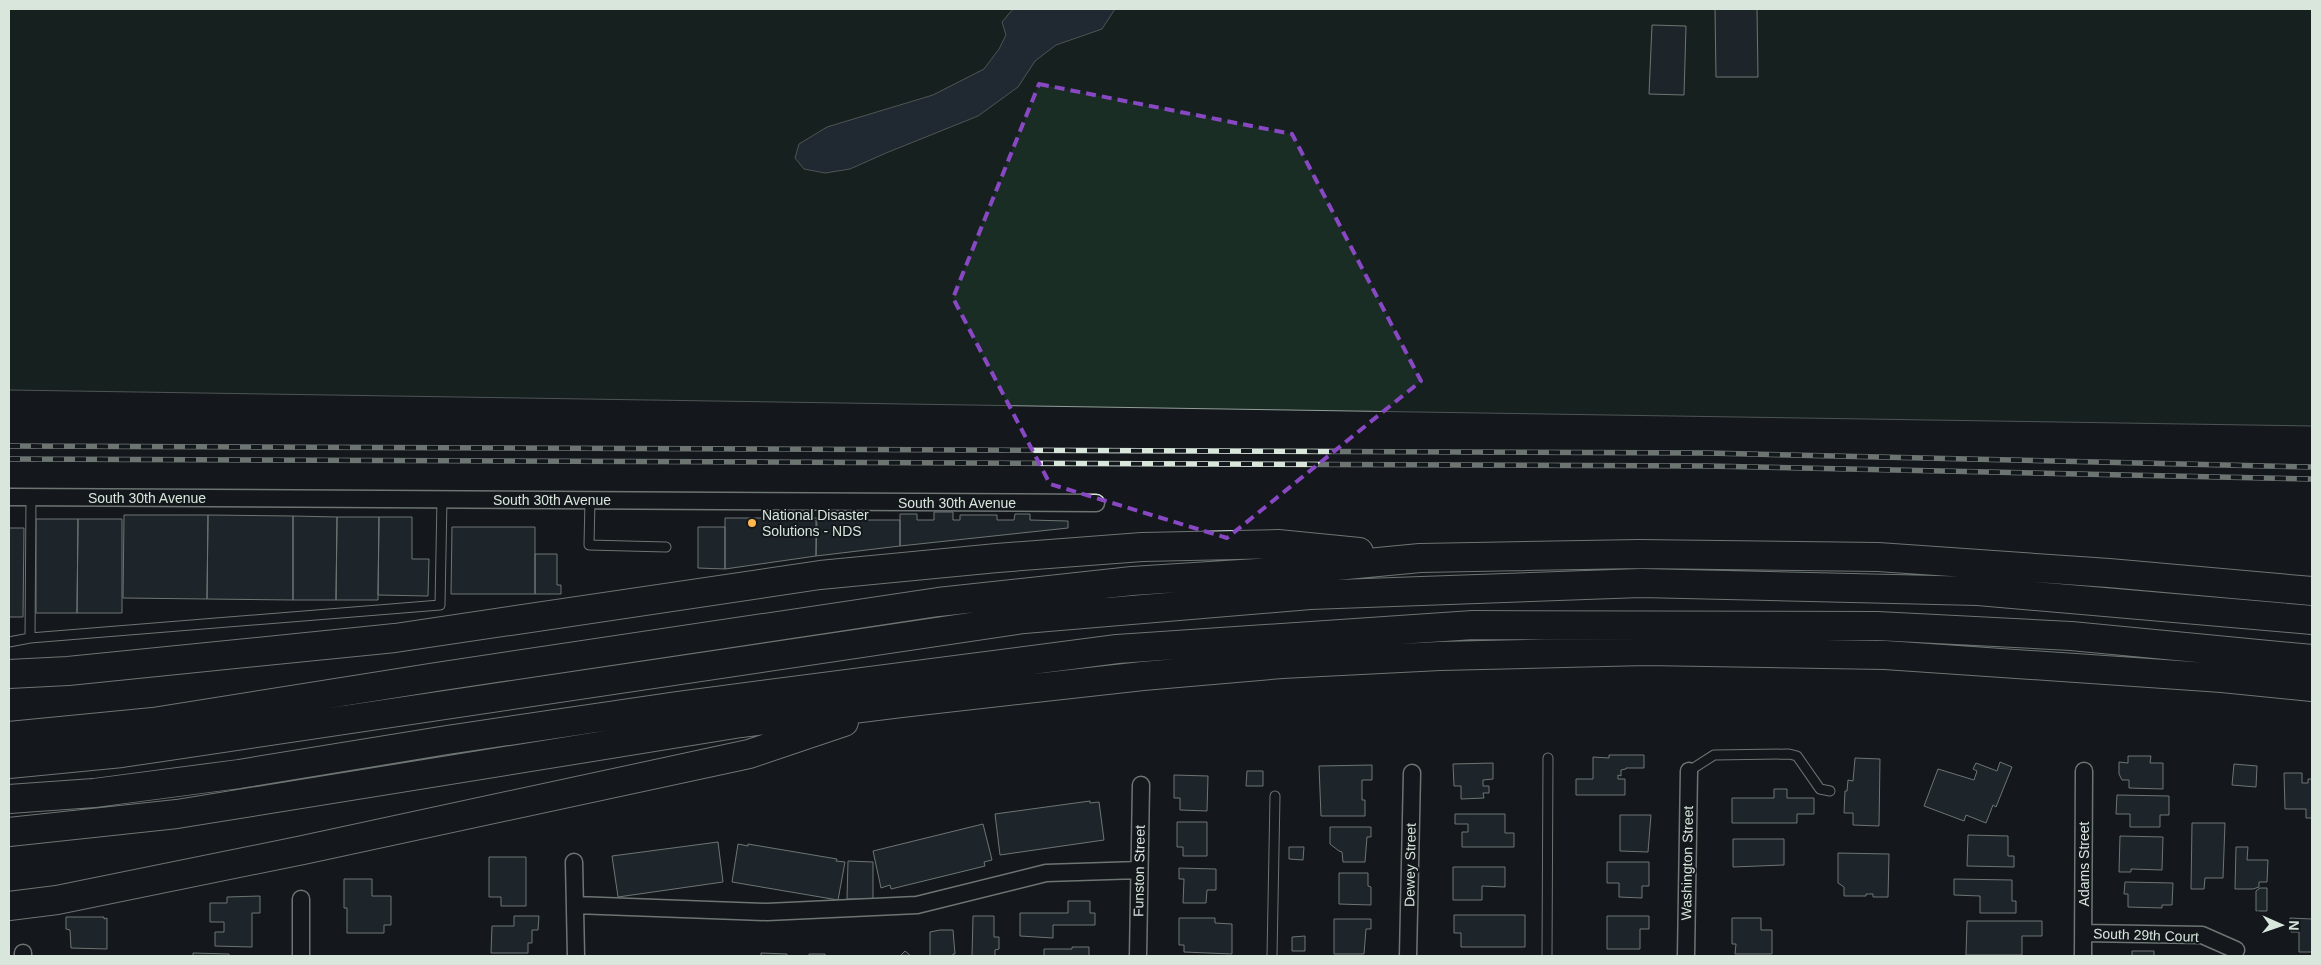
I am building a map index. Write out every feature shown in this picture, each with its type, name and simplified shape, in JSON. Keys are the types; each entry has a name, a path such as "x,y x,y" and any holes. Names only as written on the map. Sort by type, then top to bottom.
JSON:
{"highway":[{"path":"9,674 68,671 395,638 820,575 998,558 1142,547 1278,544 1420,558"},
{"path":"9,736 153,722 466,672 938,602 1132,581 1273,572 1420,558 1640,554 1878,557 2110,573 2312,591"},
{"path":"9,764 132,752 1024,619 1310,595 1642,583 1958,591 2312,620"},
{"path":"9,799 94,792 239,774 447,740 677,706 1117,649 1473,625 1877,626 2071,636 2312,659"},
{"path":"9,832 178,814 741,723 1144,676 1282,664 1440,656 1646,651 1885,655 2222,678 2312,687"},
{"path":"2222,678 2312,706"},
{"path":"9,906 58,900 749,754 901,703"}],"street":[{"name":"South 30th Avenue","path":"9,497 1096,504"},
{"name":"Washington Street","path":"1686,956 1689,770"},
{"name":"Adams Street","path":"2083,956 2084,772"},
{"name":"Dewey Street","path":"1408,956 1412,773"},
{"name":"Funston Street","path":"1138,956 1141,786"},
{"path":"574,862 576,956"},
{"path":"575,905 767,912 917,905 1046,873 1140,870"},
{"path":"301,899 301,956"},
{"name":"South 29th Court","path":"2084,933 2202,935 2236,950"}],"lane":[{"path":"30,638 32,497"},
{"path":"9,642 30,638 440,605 442,499"},
{"path":"590,500 589,544 666,547"},
{"path":"1689,770 1714,756 1789,754 1797,756 1820,789 1830,791"},
{"path":"1547,956 1548,758"},
{"path":"1272,956 1275,796"}],"highlighted area":[{"path":"1039,84 1292,134 1421,381 1227,538 1050,484 953,298"}],"green space":[{"path":"9,9 2312,9 2312,426 9,390"}],"water":[{"path":"1013,9 1115,9 1102,29 1056,45 1035,61 1018,87 978,116 850,169 825,173 804,169 795,158 799,144 827,127 933,95 984,69 999,49 1006,35 1002,22"}],"building":[{"path":"1715,9 1757,9 1758,77 1716,77"},
{"path":"1652,25 1686,26 1684,95 1649,94"},
{"path":"934,512 953,512 953,520 960,520 960,515 997,515 997,520 1014,520 1015,514 1030,514 1030,520 1068,521 1068,528 900,546 900,514 917,514 917,520 934,520"},
{"path":"124,515 208,515 207,599 123,598"},
{"path":"208,515 293,516 293,600 207,599"},
{"path":"293,516 337,517 336,600 293,600"},
{"path":"337,517 379,517 378,600 336,600"},
{"path":"379,517 412,517 412,559 429,559 428,596 378,595"},
{"path":"725,518 817,518 816,556 725,569"},
{"path":"36,519 78,519 77,613 36,613"},
{"path":"78,519 122,519 122,613 77,613"},
{"path":"816,520 900,520 900,546 816,556"},
{"path":"452,527 535,527 535,594 451,594"},
{"path":"698,527 725,527 725,569 698,568"},
{"path":"9,528 24,528 23,617 9,617"},
{"path":"535,554 557,554 557,585 561,585 561,594 535,594"},
{"path":"1609,755 1644,755 1644,768 1626,768 1621,770 1621,776 1618,775 1618,779 1625,779 1625,795 1576,795 1576,779 1593,779 1593,757 1609,758"},
{"path":"2128,756 2151,756 2150,763 2163,763 2163,789 2129,788 2129,780 2122,780 2119,774 2119,762 2128,763"},
{"path":"1855,758 1880,759 1879,826 1853,825 1853,813 1844,813 1845,791 1847,791 1848,780 1853,781"},
{"path":"2000,762 2012,767 1996,807 1993,805 1986,823 1966,815 1964,821 1924,806 1938,769 1974,780 1977,771 1973,769 1976,763 1997,771"},
{"path":"1493,763 1493,779 1483,780 1483,786 1489,786 1489,793 1483,793 1484,798 1461,799 1461,786 1454,786 1453,764"},
{"path":"2234,764 2257,766 2256,787 2232,785"},
{"path":"1372,765 1372,780 1362,780 1362,800 1365,800 1365,816 1321,816 1319,766"},
{"path":"1247,771 1263,771 1263,786 1246,786"},
{"path":"2284,773 2302,773 2302,783 2308,783 2308,779 2312,779 2312,818 2306,818 2306,809 2285,809"},
{"path":"1174,775 1208,776 1207,811 1180,810 1180,798 1174,798"},
{"path":"1774,789 1787,789 1787,798 1814,798 1814,814 1797,814 1797,823 1732,823 1732,798 1774,798"},
{"path":"2117,795 2169,796 2169,815 2160,815 2160,827 2130,827 2130,814 2116,814"},
{"path":"1090,801 1090,803 1099,802 1104,840 1000,855 995,814"},
{"path":"1455,814 1505,814 1505,833 1514,833 1514,847 1462,847 1462,832 1468,832 1468,824 1455,824"},
{"path":"1620,815 1651,815 1648,852 1620,851"},
{"path":"1177,822 1207,822 1207,856 1183,856 1183,847 1177,847"},
{"path":"2192,823 2225,823 2223,878 2205,878 2204,889 2191,889"},
{"path":"983,824 992,860 984,862 985,866 891,889 890,885 881,888 873,851"},
{"path":"1330,827 1371,827 1371,837 1367,837 1365,862 1343,862 1342,852 1330,844"},
{"path":"1968,835 2008,836 2008,856 2014,856 2014,867 1967,866"},
{"path":"2120,836 2163,837 2162,870 2131,869 2131,872 2119,872"},
{"path":"1733,839 1784,839 1784,865 1733,867"},
{"path":"718,842 723,882 618,897 612,856"},
{"path":"738,844 748,846 748,844 845,862 838,900 732,882"},
{"path":"1289,847 1304,847 1303,860 1289,859"},
{"path":"2236,847 2248,847 2247,860 2268,860 2267,882 2259,882 2259,887 2253,889 2235,889"},
{"path":"1838,853 1889,854 1888,897 1873,897 1873,894 1866,894 1866,896 1844,896 1844,887 1838,883"},
{"path":"489,857 526,857 526,906 501,906 501,897 489,897"},
{"path":"848,861 873,862 873,899 847,899"},
{"path":"1607,862 1649,862 1649,886 1642,886 1642,898 1619,897 1619,883 1607,883"},
{"path":"1453,867 1505,867 1505,887 1482,886 1482,900 1453,900"},
{"path":"1179,868 1216,869 1216,890 1207,890 1206,903 1183,903 1184,879 1179,879"},
{"path":"1339,873 1368,873 1368,886 1371,887 1371,905 1339,904"},
{"path":"344,879 372,879 372,896 391,896 391,925 384,925 384,933 347,933 347,908 344,908"},
{"path":"1954,879 2012,880 2012,901 2016,901 2016,913 1980,913 1980,896 1954,895"},
{"path":"2125,882 2173,883 2172,905 2162,905 2162,908 2128,907 2128,894 2124,894"},
{"path":"2260,888 2267,888 2267,911 2256,911 2256,891"},
{"path":"260,896 260,913 252,913 252,947 215,946 215,932 224,932 224,922 210,922 210,903 227,903 227,897"},
{"path":"1068,901 1090,901 1090,913 1095,913 1095,925 1053,925 1053,938 1020,936 1020,913 1068,913"},
{"path":"1454,915 1525,915 1525,947 1461,947 1461,933 1454,933"},
{"path":"514,916 539,916 538,930 532,930 532,943 528,943 528,953 491,953 492,926 514,926"},
{"path":"973,916 994,916 994,937 999,937 999,949 995,950 995,956 972,956"},
{"path":"1607,916 1649,916 1649,929 1640,929 1640,949 1607,949"},
{"path":"66,917 107,918 107,949 71,948 70,930 66,929"},
{"path":"1179,918 1215,918 1215,923 1232,924 1232,954 1184,952 1184,945 1179,945"},
{"path":"1732,918 1761,918 1761,930 1772,930 1772,954 1735,954 1736,944 1732,944"},
{"path":"2290,918 2312,919 2312,952 2299,952 2299,932 2291,932"},
{"path":"1334,919 1371,919 1371,929 1366,929 1364,954 1334,954"},
{"path":"1967,921 2042,921 2042,936 2022,936 2022,955 1966,955"},
{"path":"953,930 955,954 953,956 930,956 930,932"},
{"path":"1305,936 1305,951 1292,951 1292,937"},
{"path":"1072,947 1089,947 1089,956 1044,956 1044,949 1072,949"},
{"path":"905,951 911,956 900,956"},
{"path":"2132,951 2154,951 2154,956 2132,956"},
{"path":"193,953 229,954 229,956 193,956"},
{"path":"761,953 787,954 787,956 761,956"},
{"path":"809,954 825,954 825,956 809,956"}],"railway":[{"path":"9,446 1707,453 2312,467"},
{"path":"9,459 1707,466 2312,479"}],"place":[{"name":"National Disaster Solutions - NDS","path":"752,523"}]}
